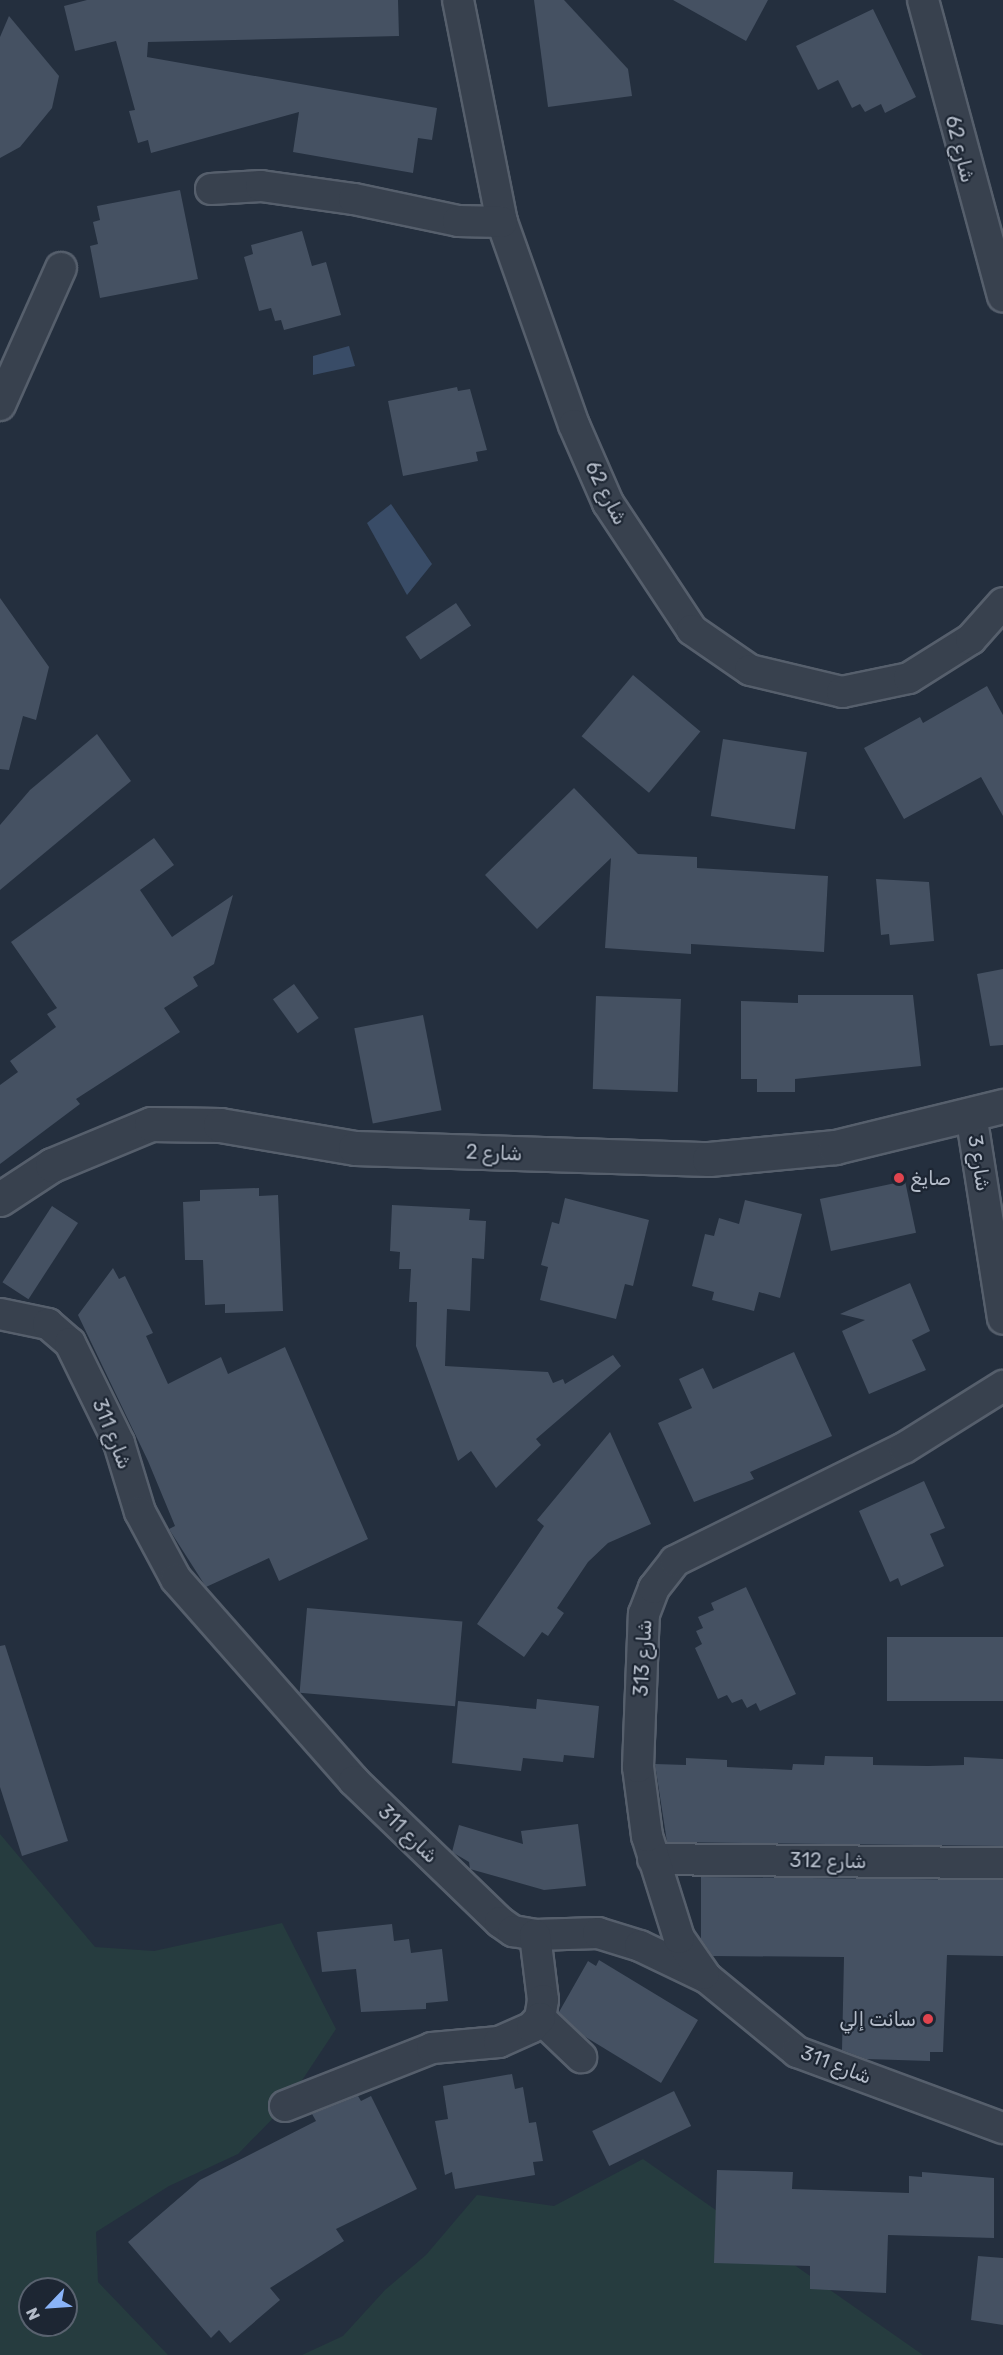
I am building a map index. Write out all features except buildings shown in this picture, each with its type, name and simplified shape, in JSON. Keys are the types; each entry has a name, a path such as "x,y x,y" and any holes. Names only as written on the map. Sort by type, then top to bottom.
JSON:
{"street":[{"name":"شارع 62","path":"458,0 502,222 574,425 608,503 664,593 692,630 716,649 750,670 808,687 843,692 871,689 909,678 971,639 1003,603"},
{"name":"شارع 62","path":"923,0 1003,296"},
{"path":"211,189 271,187 458,221 502,222"},
{"path":"0,405 61,268"},
{"name":"شارع 2","path":"0,1199 52,1165 151,1124 220,1125 355,1148 709,1159 835,1147 1003,1106"},
{"name":"شارع 3","path":"971,1114 1003,1319"},
{"name":"شارع 311","path":"0,1314 48,1324 70,1342 119,1443 140,1512 176,1579 239,1655 354,1781 485,1909 513,1931 535,1935 598,1933 640,1946 707,1978 797,2052 1003,2128"},
{"name":"شارع 313","path":"707,1978 680,1938 652,1859 638,1767 644,1614 654,1588 675,1561 904,1448 1003,1386"},
{"name":"شارع 312","path":"652,1859 1003,1863"},
{"path":"285,2106 432,2048 500,2042 540,2018 543,2000 535,1935"},
{"path":"540,2018 580,2057"}],"green space":[{"path":"0,1834 95,1947 154,1951 282,1923 336,2029 285,2106 238,2154 169,2186 96,2232 98,2282 168,2355 0,2355"},
{"path":"643,2159 923,2355 302,2355 343,2336 385,2290 426,2255 477,2195 554,2206"}],"water":[{"path":"349,346 355,366 313,375 313,356"},
{"path":"391,504 432,564 407,595 367,523"}],"place":[{"name":"صايغ","path":"899,1178"},
{"name":"سانت إلي","path":"928,2019"}]}
